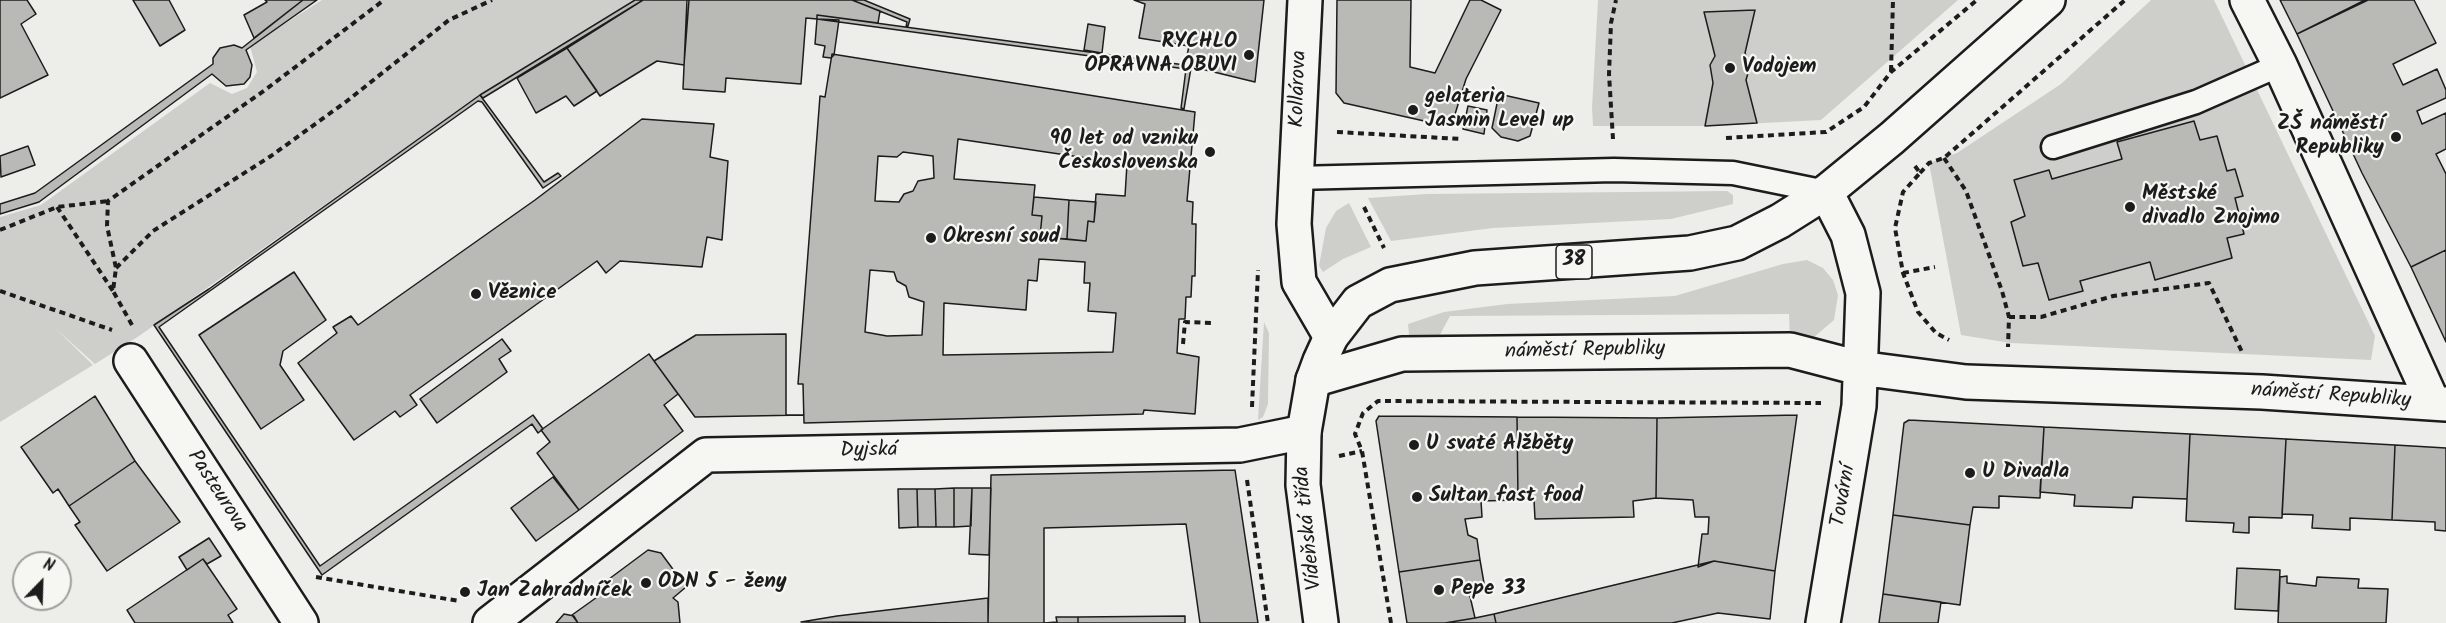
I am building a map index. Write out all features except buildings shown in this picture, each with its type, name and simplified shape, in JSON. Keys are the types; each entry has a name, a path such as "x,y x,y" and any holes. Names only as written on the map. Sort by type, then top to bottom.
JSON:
{"street":[{"name":"Kollárova","path":"1296,178 1305,0"},
{"name":"38","path":"1304,432 1313,380 1331,337 1358,302 1390,285 1476,268 1690,254 1737,243 1780,221 1826,192 1892,138 2048,0"},
{"name":"náměstí Republiky","path":"1313,380 1410,354 1790,350 1859,368 1966,382 2262,392 2440,404 2280,64 2247,0"},
{"path":"1296,178 1294,224 1299,282 1331,337"},
{"path":"1826,192 1848,235 1863,292 1859,368"},
{"name":"Pasteurova","path":"131,361 301,623"},
{"name":"Tovární","path":"1823,623 1860,406 1859,368"},
{"name":"Dyjská","path":"490,623 706,455 1240,445 1304,432"},
{"name":"Vídeňská třída","path":"1304,432 1303,485 1322,623"}],"lane":[{"path":"2053,147 2196,102 2280,64"},
{"path":"1296,178 1614,170 1733,173 1826,192"}],"path":[{"path":"0,230 57,207 108,201 265,90 384,0"},
{"path":"116,268 153,231 280,149 347,102 449,20 492,0"},
{"path":"1613,146 1609,74 1611,23 1616,0"},
{"path":"1891,72 1893,0"},
{"path":"1719,139 1826,132 1864,107 1891,72 1977,0"},
{"path":"1954,343 1936,333 1918,312 1903,273 1895,228 1903,192 1929,163 1944,158 2125,0"},
{"path":"1864,107 1920,173"},
{"path":"1299,132 1472,140"},
{"path":"1944,158 1966,191 2009,317 2008,351 2000,350"},
{"path":"108,201 107,226 116,268 113,291"},
{"path":"57,207 140,336 131,361"},
{"path":"1903,273 1935,267"},
{"path":"2009,317 2041,317 2113,296 2209,283 2262,392"},
{"path":"0,291 116,331"},
{"path":"1183,344 1185,322 1212,323"},
{"path":"123,328 131,324"},
{"path":"1240,445 1268,623"}],"shaded area":[{"path":"322,0 635,0 480,95 139,336 95,364 55,328 93,365 0,422 0,217 41,205 210,83 232,94 247,88 257,72 250,46"},
{"path":"1598,0 1958,0 1821,120 1705,126 1593,126"},
{"path":"2151,0 2214,0 2375,336 2371,360 2011,343 1961,335 1929,163 1957,153 2061,84","holes":["2194,121 2200,140 2217,136 2227,171 2235,169 2243,195 2235,198 2244,233 2227,238 2232,258 2150,262 2080,281 2082,291 2048,300 2038,263 2023,265 2011,222 2025,216 2015,180 2049,170 2052,179 2122,159 2117,142"]},
{"path":"1727,191 1733,195 1733,204 1671,219 1493,228 1391,241 1368,198 1427,194"},
{"path":"1349,203 1371,247 1343,259 1323,272 1319,266 1326,228 1336,211"},
{"path":"1807,260 1823,268 1833,280 1838,295 1834,320 1814,337 1790,343 1789,314 1450,316 1435,344 1410,345 1408,324 1444,312 1507,304 1675,296 1783,264"},
{"path":"1264,322 1269,333 1268,404 1263,417 1258,420"}],"place":[{"name":"RYCHLO OPRAVNA OBUVI","path":"1249,55"},
{"name":"Vodojem","path":"1730,68"},
{"name":"gelateria Jasmin Level up","path":"1413,110"},
{"name":"ZŠ náměstí Republiky","path":"2396,137"},
{"name":"90 let od vzniku Československa","path":"1210,152"},
{"name":"Městské divadlo Znojmo","path":"2130,207"},
{"name":"Okresní soud","path":"931,238"},
{"name":"Věznice","path":"476,294"},
{"name":"U svaté Alžběty","path":"1414,445"},
{"name":"U Divadla","path":"1970,473"},
{"name":"Sultan fast food","path":"1417,497"},
{"name":"ODN 5 - ženy","path":"646,583"},
{"name":"Pepe 33","path":"1439,590"},
{"name":"Jan Zahradníček","path":"465,592"}]}
